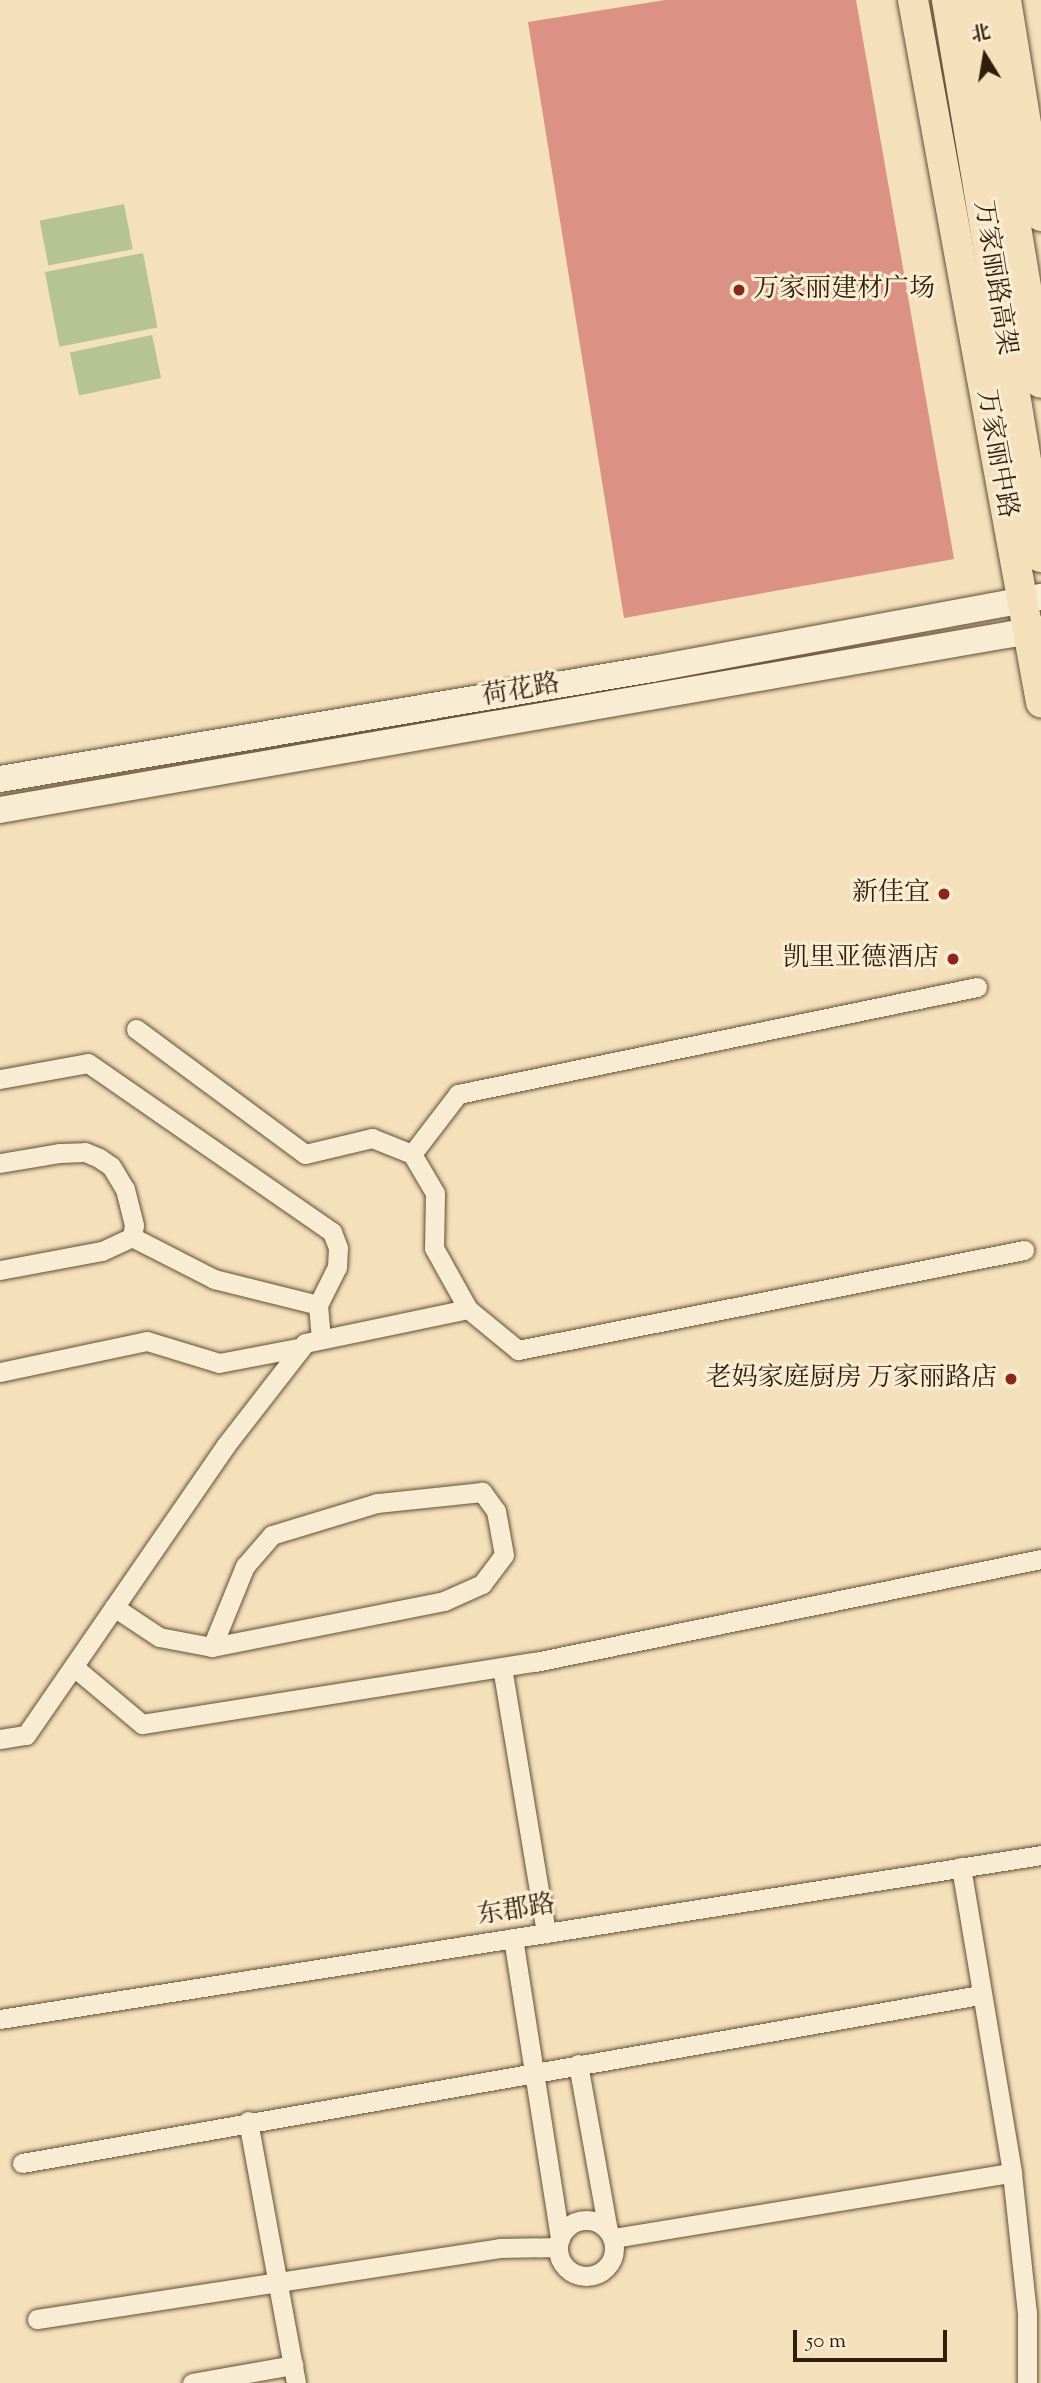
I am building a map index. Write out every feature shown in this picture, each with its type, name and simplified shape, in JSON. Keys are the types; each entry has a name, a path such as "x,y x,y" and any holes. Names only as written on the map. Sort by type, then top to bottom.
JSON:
{"highway":[{"name":"万家丽路高架","path":"948,0 1041,556"},
{"name":"万家丽路高架","path":"977,0 1041,382"}],"main road":[{"name":"万家丽中路","path":"912,0 1032,599 1041,702"},
{"path":"1006,0 1033,122 1041,216"},
{"name":"荷花路","path":"0,779 639,671 1032,599"},
{"name":"荷花路","path":"0,810 1035,630"}],"street":[{"path":"412,1154 458,1094 977,987"},
{"path":"136,1029 305,1154 372,1138 412,1154 435,1193 434,1248 468,1309 518,1350 1024,1250"},
{"path":"0,1079 88,1063 332,1232 338,1248 337,1267 318,1305 321,1338"},
{"path":"0,1163 60,1153 85,1152 99,1158 111,1166 125,1189 132,1213 132,1237"},
{"path":"132,1237 214,1279 318,1305"},
{"path":"0,1270 102,1251 132,1237"},
{"path":"0,1372 147,1341 219,1363 298,1348 321,1338 468,1309"},
{"path":"0,1739 26,1735 298,1348"},
{"path":"114,1607 159,1637 212,1647 444,1601 482,1584 504,1555 496,1511 482,1492 377,1503 272,1535 245,1566 212,1647"},
{"path":"75,1667 142,1724 502,1667 1041,1559"},
{"path":"502,1667 546,1933"},
{"name":"东郡路","path":"0,2019 1041,1855"},
{"path":"961,1867 980,1995 1012,2173 1027,2313 1027,2383"},
{"path":"513,1938 559,2242 572,2272 591,2275 613,2258 611,2234 578,2064"},
{"path":"22,2163 248,2121 980,1995"},
{"path":"192,2383 295,2374 248,2121"},
{"path":"37,2319 500,2248 559,2242 582,2220 611,2234 1012,2173"}],"green space":[{"path":"124,204 133,249 48,266 40,220"},
{"path":"143,253 158,328 59,347 45,272"},
{"path":"152,335 161,378 79,396 70,352"}],"building":[{"name":"万家丽建材广场","path":"665,0 856,0 954,559 624,618 528,22"}],"place":[{"name":"万家丽建材广场","path":"739,290"},
{"name":"新佳宜","path":"944,894"},
{"name":"凯里亚德酒店","path":"953,959"},
{"name":"老妈家庭厨房 万家丽路店","path":"1011,1379"}]}
